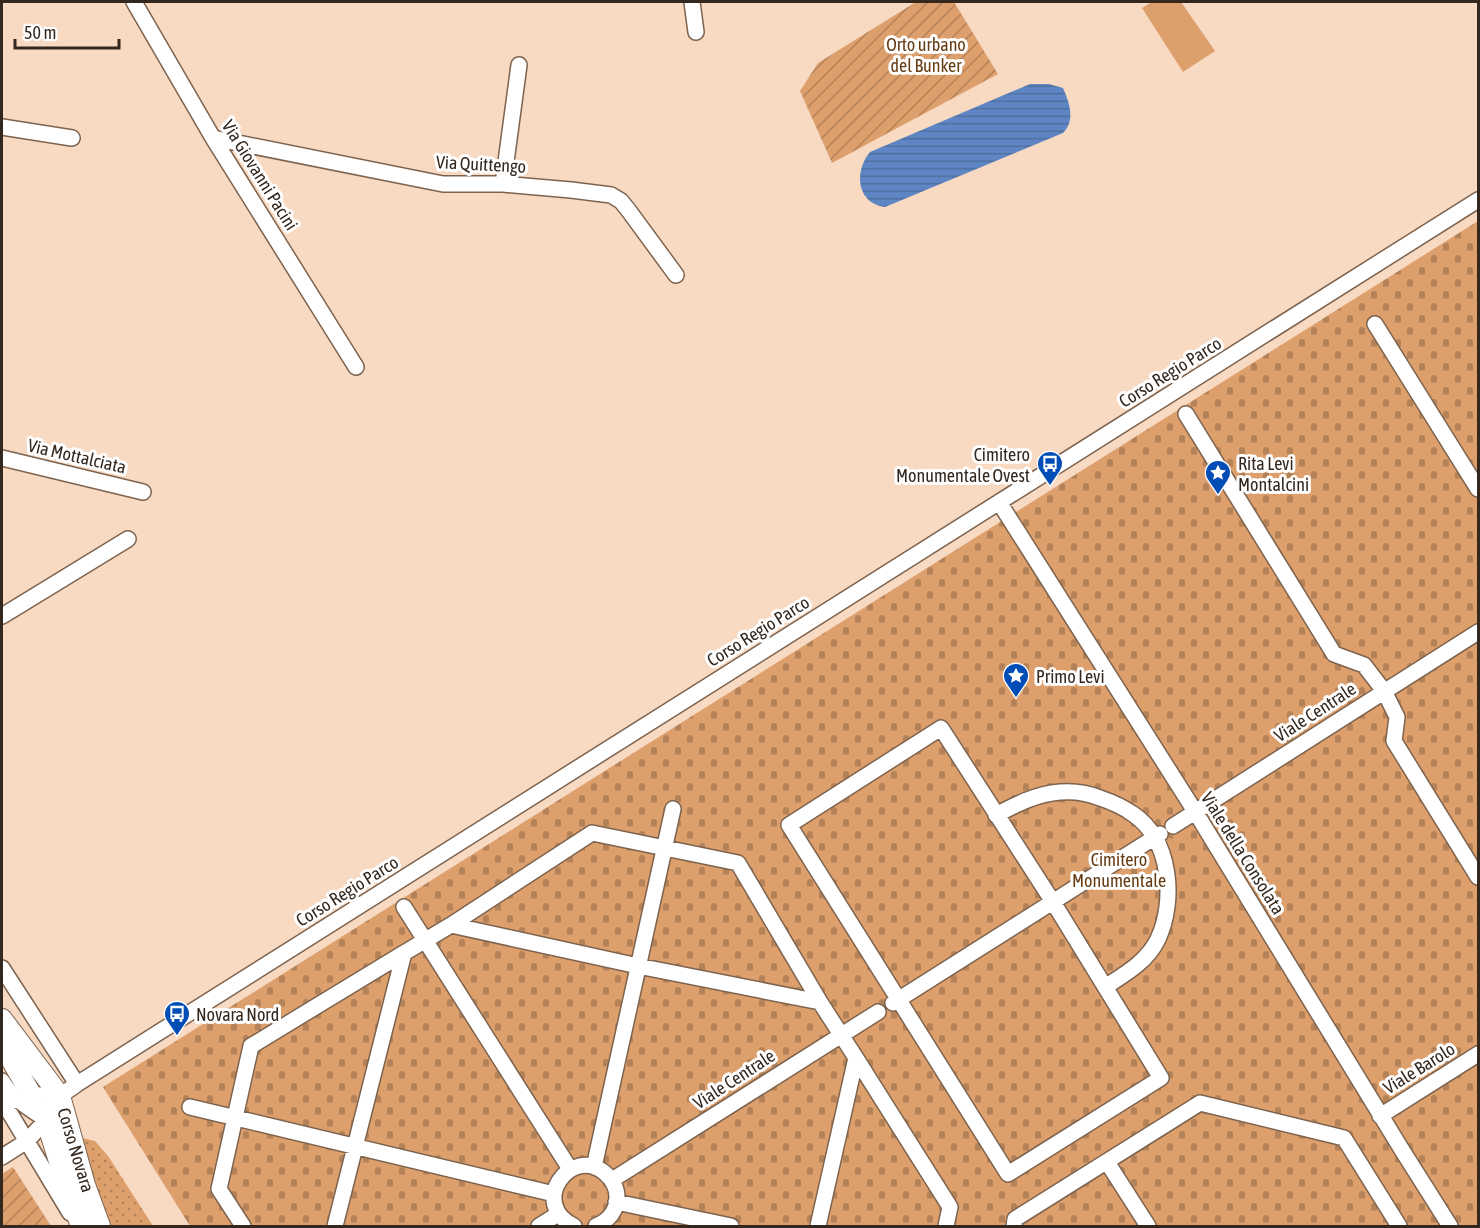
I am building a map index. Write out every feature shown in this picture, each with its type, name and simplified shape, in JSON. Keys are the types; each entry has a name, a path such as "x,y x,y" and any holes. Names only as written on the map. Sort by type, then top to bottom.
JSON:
{"main road":[{"name":"Corso Novara","path":"2,1019 60,1096 85,1185 100,1227"},
{"name":"Corso Novara","path":"2,1044 11,1101 46,1119 80,1227"}],"street":[{"name":"Via Giovanni Pacini","path":"134,2 213,138 356,368"},
{"path":"692,2 696,32"},
{"path":"503,184 519,65"},
{"path":"2,127 72,138"},
{"name":"Via Quittengo","path":"213,138 443,184 503,184 611,195 621,201 676,275"},
{"name":"Corso Regio Parco","path":"2,1157 27,1141 46,1119 60,1096 77,1084 1479,200"},
{"path":"1375,324 1479,489"},
{"path":"1186,414 1334,654 1364,665 1384,691 1398,717 1394,741 1479,877"},
{"name":"Via Mottalciata","path":"2,458 143,492"},
{"name":"Viale della Consolata","path":"999,502 1196,813 1450,1227"},
{"path":"2,616 128,539"},
{"name":"Viale Centrale","path":"896,1001 1479,632"},
{"path":"941,728 1053,902 1161,1078 1008,1174 896,1001 789,825 941,728"},
{"path":"996,815 1029,798 1061,792 1088,794 1112,802 1162,832 1164,862 1169,885 1167,911 1158,940 1137,967 1105,987"},
{"path":"594,1167 673,809"},
{"path":"243,1227 219,1189 251,1046 451,925 592,833 738,863 820,1002 950,1207 946,1227"},
{"path":"404,907 570,1169"},
{"path":"451,925 638,966 820,1002"},
{"path":"335,1227 404,953"},
{"name":"Corso Novara","path":"2,968 77,1084"},
{"name":"Viale Centrale","path":"612,1180 878,1012"},
{"name":"Viale Barolo","path":"1380,1116 1479,1054"},
{"path":"818,1227 856,1058"},
{"path":"2,1081 11,1101 60,1096"},
{"name":"Corso Novara","path":"11,1101 27,1141 80,1227"},
{"path":"1014,1227 1015,1219 1200,1103 1344,1138 1399,1227"},
{"path":"190,1107 554,1194"},
{"path":"1107,1162 1148,1227"},
{"path":"574,1227 558,1214 554,1205 554,1194 556,1184 562,1176 570,1169 579,1166 594,1167 606,1173 616,1189 616,1202 610,1216 602,1225"},
{"path":"616,1202 731,1227"},
{"path":"539,1227 558,1214"}],"green space":[{"name":"Orto urbano del Bunker","path":"916,2 954,2 998,74 832,163 800,91 818,63"},
{"path":"1152,2 1181,2 1215,51 1183,72 1142,8"},
{"name":"Cimitero Monumentale","path":"1478,221 1478,1226 190,1226 103,1087"},
{"path":"82,1138 95,1141 108,1156 153,1226 108,1226 95,1197"},
{"path":"13,1167 51,1226 2,1226 2,1174"}],"water":[{"path":"1030,84 1049,84 1063,88 1069,105 1070,117 1063,133 885,207 875,204 863,193 860,177 870,152"}],"place":[{"name":"Cimitero Monumentale Ovest","path":"1050,487"},
{"name":"Rita Levi Montalcini","path":"1218,496"},
{"name":"Primo Levi","path":"1016,699"},
{"name":"Novara Nord","path":"177,1037"}]}
